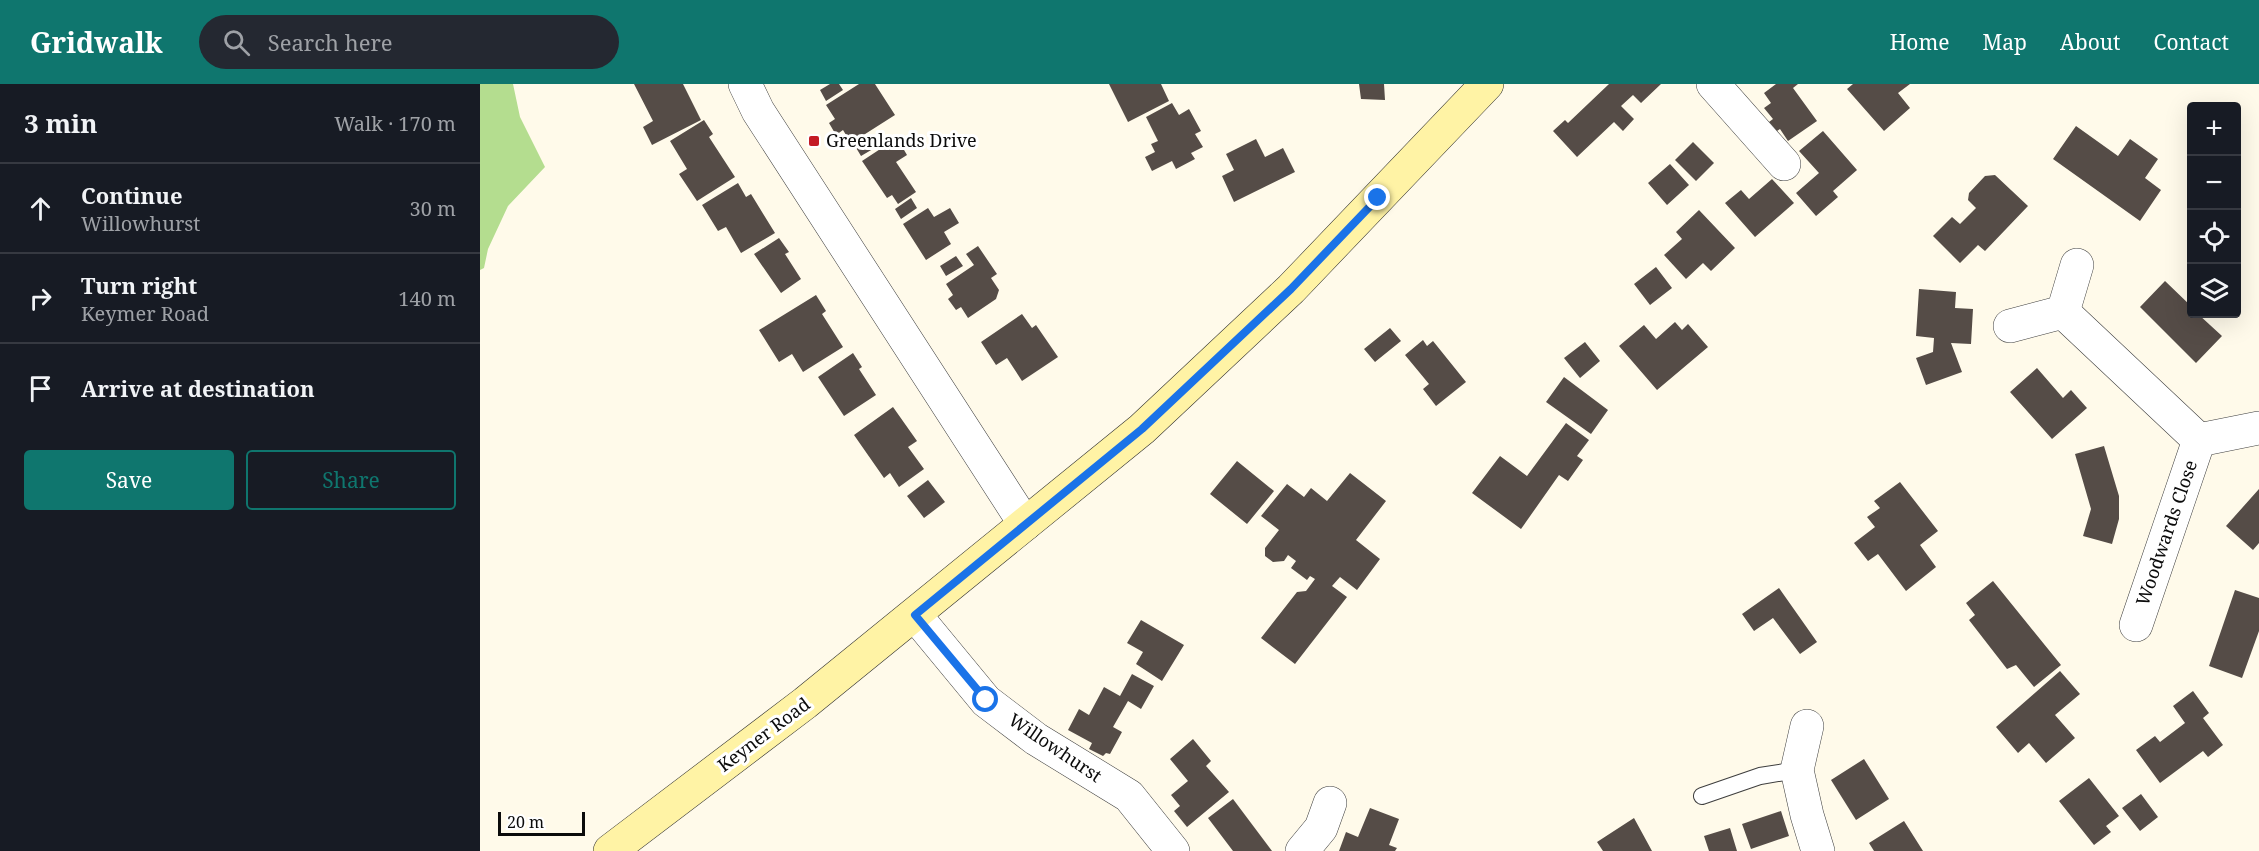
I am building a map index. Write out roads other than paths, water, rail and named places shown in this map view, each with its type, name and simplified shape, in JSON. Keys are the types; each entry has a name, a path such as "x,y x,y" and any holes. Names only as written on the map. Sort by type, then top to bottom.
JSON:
{"street":[{"path":"746,84 758,111 1025,524"},
{"name":"Keyner Road","path":"610,851 805,703 1142,429 1291,289 1487,84"},
{"path":"1713,84 1784,164"},
{"path":"2010,327 2063,312 2077,265"},
{"name":"Woodwards Close","path":"2063,312 2199,440"},
{"name":"Woodwards Close","path":"2199,440 2259,428"},
{"name":"Woodwards Close","path":"2136,625 2199,440"},
{"name":"Willowhurst","path":"915,615 986,700 1036,739 1129,796 1173,851"},
{"path":"1807,726 1797,770 1818,851"},
{"path":"1302,851 1321,828 1330,803"}],"lane":[{"path":"1702,796 1760,776 1797,770"}],"place":[{"name":"Greenlands Drive","path":"814,141"}]}
